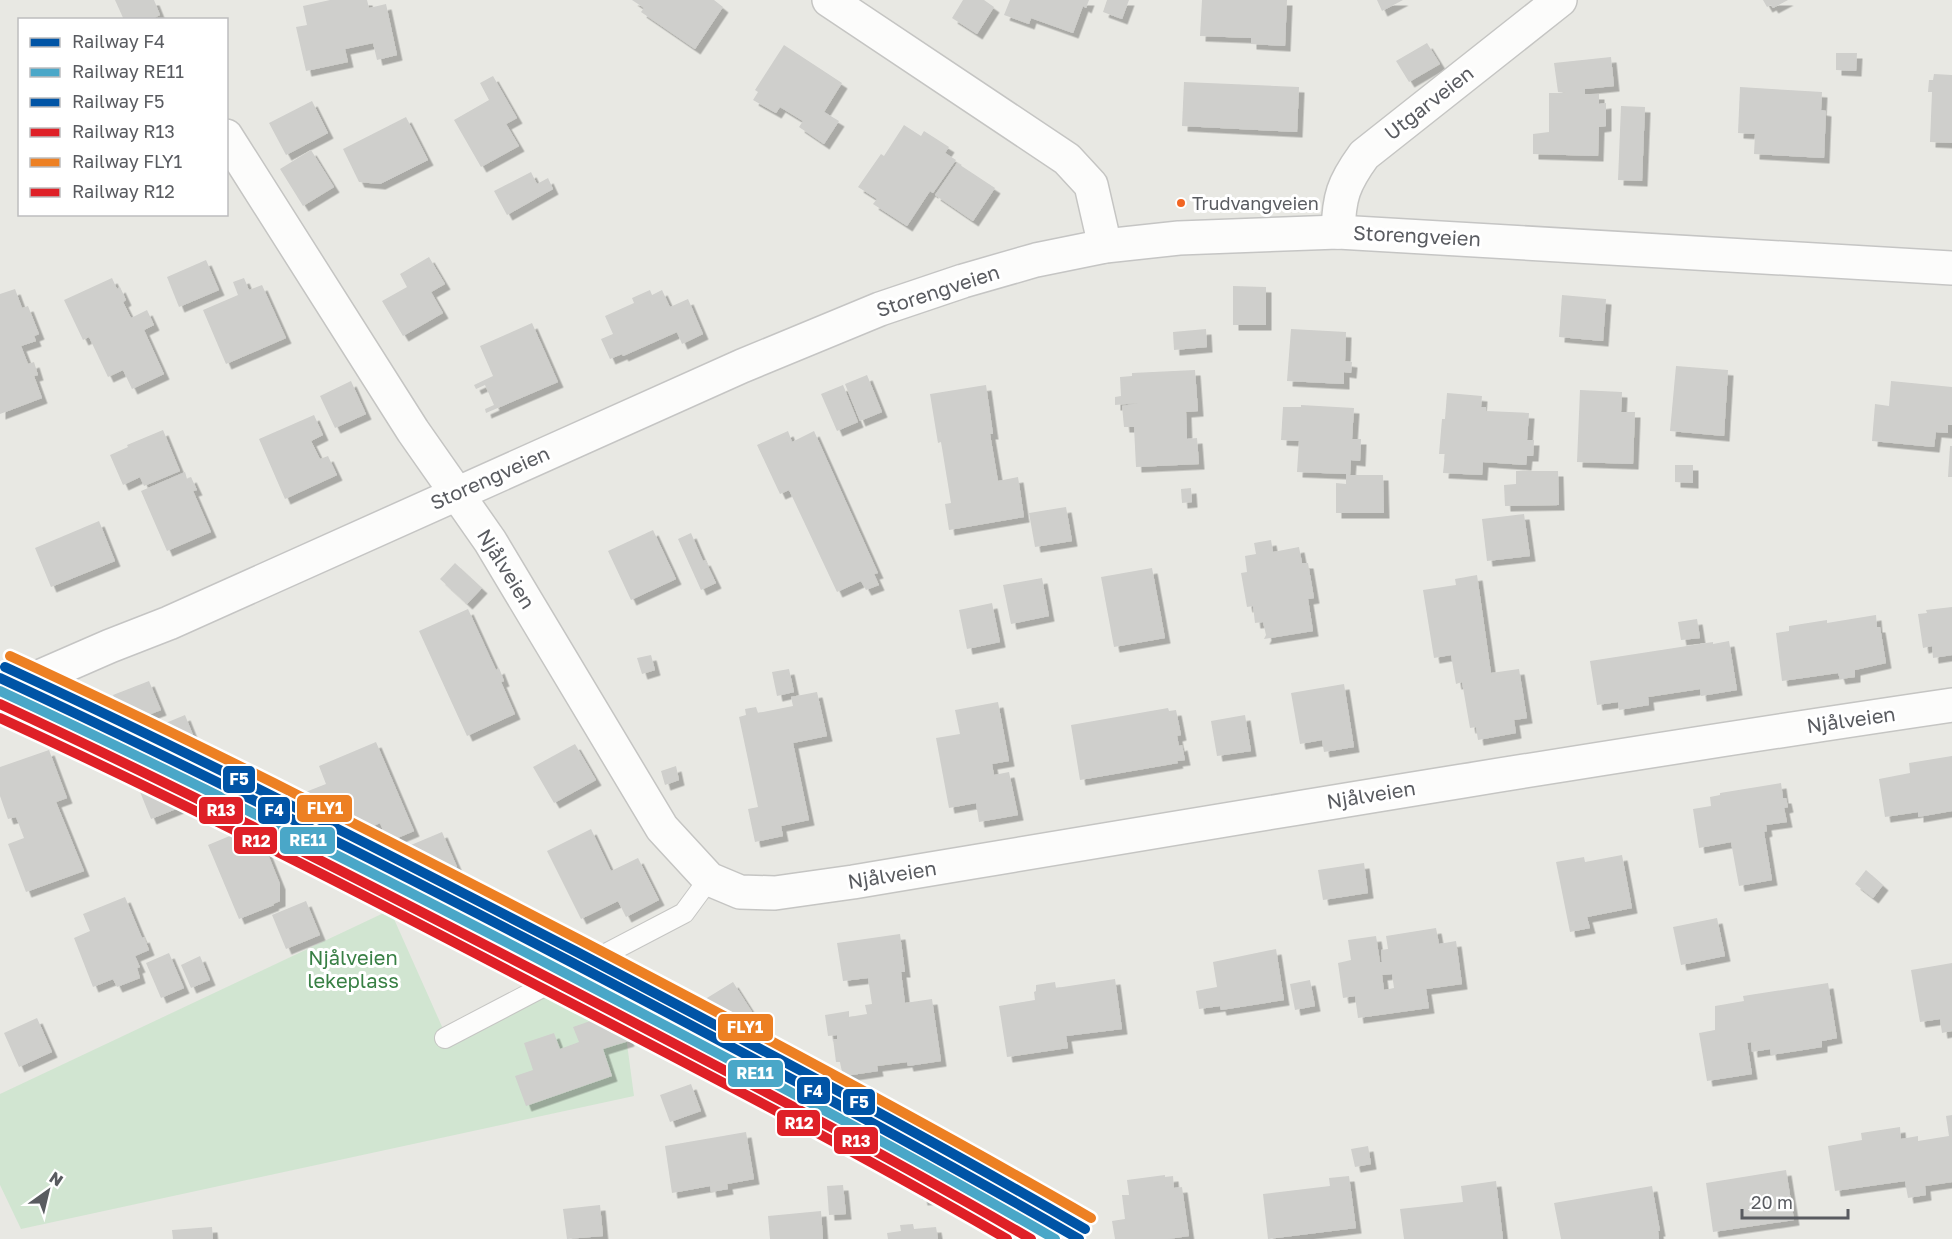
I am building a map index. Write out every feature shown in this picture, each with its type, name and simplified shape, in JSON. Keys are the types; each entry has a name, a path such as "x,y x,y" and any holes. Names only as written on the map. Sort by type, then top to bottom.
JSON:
{"street":[{"path":"829,0 1067,159 1091,186 1105,246"},
{"name":"Utgarveien","path":"1338,232 1339,202 1343,189 1364,155 1560,0"},
{"name":"Njålveien","path":"228,139 361,352 490,541 662,828 709,879 740,892 775,893 875,878 1371,795 1952,705"},
{"name":"Storengveien","path":"0,694 169,622 742,366 880,309 963,281 1036,260 1105,246 1179,238 1338,232 1952,268"}],"lane":[{"path":"445,1038 684,913 709,879"}],"green space":[{"name":"Njålveien lekeplass","path":"390,910 448,1040 576,978 617,969 634,1096 21,1229 0,1185 0,1094"}],"building":[{"path":"115,0 154,0 160,15 154,18 123,18"},
{"path":"330,0 367,0 369,8 386,4 397,55 377,60 373,43 345,49 348,62 306,71 296,27 307,25 303,6"},
{"path":"632,0 714,0 723,7 695,49 641,12 644,8"},
{"path":"963,0 984,0 994,7 977,34 952,18"},
{"path":"1010,0 1089,0 1086,8 1083,6 1073,33 1031,18 1029,24 1004,15"},
{"path":"1107,0 1129,0 1122,19 1103,12"},
{"path":"1202,0 1287,0 1285,46 1251,44 1251,38 1200,36"},
{"path":"1377,0 1403,0 1382,11"},
{"path":"1763,0 1788,0 1773,8 1771,5 1767,7"},
{"path":"1427,43 1440,64 1409,82 1396,61"},
{"path":"784,45 842,83 824,112 839,121 824,144 799,127 803,121 780,107 776,113 753,100 758,92 755,90"},
{"path":"1836,53 1857,53 1856,71 1836,70"},
{"path":"1611,57 1614,86 1585,89 1585,94 1599,94 1599,104 1606,103 1606,126 1599,127 1598,156 1533,154 1533,134 1549,132 1549,93 1566,93 1558,92 1554,63"},
{"path":"1934,74 1952,75 1952,143 1930,142 1932,92 1928,92 1929,80 1933,80"},
{"path":"493,76 517,118 506,124 519,146 481,167 454,120 489,100 480,83"},
{"path":"1184,82 1299,87 1297,132 1182,126"},
{"path":"1740,87 1822,92 1821,110 1826,111 1824,158 1754,154 1755,134 1738,133"},
{"path":"312,101 328,133 286,155 269,123"},
{"path":"1621,106 1645,107 1642,181 1618,180"},
{"path":"406,117 428,160 380,184 359,182 343,149"},
{"path":"904,125 921,136 924,131 949,147 945,153 956,160 933,193 930,191 907,226 873,204 877,199 858,187 881,154 884,156"},
{"path":"311,150 334,187 303,206 280,169"},
{"path":"957,163 995,188 973,221 935,195"},
{"path":"531,172 537,184 548,178 553,189 507,215 494,191"},
{"path":"429,257 445,284 431,292 443,313 403,336 382,301 407,287 400,274"},
{"path":"206,260 219,290 179,307 167,277"},
{"path":"112,278 117,289 120,287 126,300 123,302 131,318 147,310 154,325 144,330 164,374 132,389 123,370 108,377 89,337 83,340 64,300"},
{"path":"244,278 249,290 262,285 286,338 226,364 203,310 238,295 233,282"},
{"path":"1233,286 1266,287 1266,325 1233,325"},
{"path":"15,289 22,308 28,306 39,334 34,336 36,341 21,346 28,364 34,362 38,375 34,376 42,398 0,414 0,294"},
{"path":"650,290 652,295 662,290 670,307 688,299 703,334 682,344 677,332 623,356 622,354 610,359 601,339 613,334 605,316 634,303 632,298"},
{"path":"1562,295 1606,299 1603,341 1559,337"},
{"path":"532,323 558,382 486,413 485,409 494,405 485,385 476,389 474,385 493,376 480,346"},
{"path":"1206,329 1207,347 1174,350 1173,332"},
{"path":"1291,329 1346,332 1345,361 1352,362 1351,373 1344,372 1344,384 1287,381"},
{"path":"1676,366 1728,370 1724,436 1670,431"},
{"path":"1195,370 1198,411 1186,412 1187,439 1197,438 1199,464 1136,467 1134,427 1124,427 1122,406 1138,403 1115,405 1115,397 1121,396 1120,377 1132,376 1132,373"},
{"path":"867,375 882,412 860,421 845,384"},
{"path":"351,381 366,414 335,428 320,396"},
{"path":"1891,381 1952,387 1952,425 1948,425 1948,433 1936,432 1934,447 1872,441 1875,404 1889,406"},
{"path":"843,385 858,422 837,431 821,394"},
{"path":"986,385 993,434 990,434 998,481 1018,477 1024,517 949,530 945,504 951,503 930,394"},
{"path":"1580,390 1622,392 1621,412 1635,412 1633,464 1577,462"},
{"path":"1447,393 1482,396 1481,407 1486,407 1486,411 1529,413 1527,440 1534,440 1533,456 1527,456 1526,465 1483,462 1482,475 1443,473 1445,454 1439,454"},
{"path":"1301,405 1354,408 1352,439 1361,439 1360,461 1351,460 1350,475 1383,475 1384,513 1336,513 1336,483 1346,484 1346,474 1297,472 1299,441 1281,440 1283,407 1301,407"},
{"path":"314,415 323,435 311,441 320,459 328,456 337,475 285,499 259,439"},
{"path":"163,430 180,471 144,486 140,477 123,485 110,455"},
{"path":"788,431 792,442 814,431 878,573 874,574 879,585 866,590 861,581 837,592 789,490 780,494 757,445"},
{"path":"1950,446 1952,446 1952,477 1948,477"},
{"path":"1675,465 1693,465 1693,483 1675,482"},
{"path":"1516,471 1558,471 1559,505 1505,506 1504,485 1516,484"},
{"path":"185,472 187,479 191,477 197,490 193,491 211,532 167,551 141,491"},
{"path":"1191,488 1192,502 1182,503 1181,489"},
{"path":"1066,507 1072,541 1035,547 1029,513"},
{"path":"1524,514 1530,556 1487,561 1482,519"},
{"path":"99,521 115,561 51,587 35,548"},
{"path":"653,530 676,579 631,600 608,551"},
{"path":"691,533 716,583 701,590 678,539"},
{"path":"1271,540 1273,552 1299,547 1302,563 1308,563 1314,598 1308,599 1313,631 1264,639 1266,635 1263,622 1255,623 1253,606 1247,607 1241,573 1247,572 1245,556 1256,554 1254,543"},
{"path":"455,563 482,588 467,604 440,579"},
{"path":"1152,568 1165,638 1114,647 1101,577"},
{"path":"1477,575 1491,673 1519,669 1527,718 1514,720 1516,733 1478,740 1476,727 1470,728 1462,682 1456,684 1451,655 1434,658 1423,590 1456,585 1455,579"},
{"path":"1042,578 1049,616 1011,624 1003,585"},
{"path":"992,603 1000,642 967,649 959,610"},
{"path":"1952,607 1952,655 1933,658 1932,646 1923,648 1918,614 1927,613 1926,610"},
{"path":"468,609 496,670 499,668 504,681 501,682 515,714 467,736 419,631"},
{"path":"1876,615 1886,663 1855,670 1855,677 1840,679 1838,673 1782,681 1776,633 1789,631 1789,626"},
{"path":"1697,619 1700,638 1681,640 1678,622"},
{"path":"1729,641 1737,690 1701,696 1700,689 1648,697 1649,705 1619,710 1618,702 1597,705 1590,661"},
{"path":"651,655 655,670 642,674 637,658"},
{"path":"789,669 794,692 777,696 772,672"},
{"path":"149,681 161,710 125,724 113,695"},
{"path":"1344,684 1354,747 1324,752 1322,740 1300,744 1291,693"},
{"path":"817,692 827,736 793,743 809,820 781,826 783,836 755,842 748,809 758,807 739,717 746,715 745,709 756,707 758,713 793,706 791,697"},
{"path":"998,702 1009,761 992,764 994,775 1009,772 1018,815 979,822 976,803 949,808 936,738 960,734 955,710"},
{"path":"1168,708 1169,711 1176,710 1181,735 1177,736 1179,746 1182,745 1185,760 1080,780 1071,725"},
{"path":"185,715 216,793 151,819 134,777 158,767 144,732"},
{"path":"1245,715 1251,751 1217,756 1211,721"},
{"path":"376,742 414,831 388,842 380,823 326,847 303,793 326,784 319,766"},
{"path":"575,744 596,780 554,803 533,767"},
{"path":"49,750 67,798 56,802 84,871 26,892 8,844 24,838 16,817 8,819 0,796 0,767"},
{"path":"1952,756 1952,811 1918,817 1918,812 1885,817 1879,779 1910,773 1909,763"},
{"path":"676,766 679,780 665,785 661,771"},
{"path":"1781,783 1783,798 1786,798 1788,807 1784,808 1787,822 1766,825 1767,831 1764,832 1772,880 1739,886 1731,842 1699,848 1693,809 1711,806 1710,797 1720,795 1720,793"},
{"path":"591,829 611,871 638,858 659,900 626,917 618,901 581,919 547,851"},
{"path":"442,832 457,867 426,880 411,845"},
{"path":"232,835 238,850 263,842 280,884 280,901 239,919 208,845"},
{"path":"1622,855 1632,908 1587,917 1590,928 1570,932 1556,862 1584,857 1585,862"},
{"path":"1364,863 1368,893 1323,900 1318,870"},
{"path":"1866,870 1883,885 1873,898 1855,884"},
{"path":"125,897 149,950 135,956 140,967 137,968 140,978 117,987 113,979 93,987 74,938 90,931 83,914"},
{"path":"306,901 320,935 286,949 272,915"},
{"path":"1717,918 1725,956 1681,965 1673,927"},
{"path":"1436,928 1439,944 1456,941 1462,984 1426,989 1429,1008 1358,1018 1355,996 1343,998 1338,963 1351,960 1348,940 1376,936 1380,962 1382,962 1381,950 1388,949 1386,936","holes":["1392,974 1394,988 1384,990 1382,975"]},
{"path":"900,934 905,972 901,972 905,1003 932,999 941,1061 908,1066 907,1062 877,1066 878,1071 845,1076 840,1062 836,1062 833,1039 837,1039 837,1035 828,1036 825,1015 849,1011 849,1017 867,1014 865,1005 872,1004 868,978 843,981 837,943"},
{"path":"1276,949 1284,1000 1221,1010 1220,1006 1199,1009 1196,991 1217,987 1213,962"},
{"path":"169,953 184,988 161,998 146,963"},
{"path":"200,956 210,980 191,988 181,965"},
{"path":"1952,963 1952,1031 1942,1033 1940,1019 1920,1022 1911,970"},
{"path":"1115,979 1122,1029 1066,1036 1068,1048 1007,1057 999,1006 1035,1000 1036,985 1055,982 1056,988"},
{"path":"1310,980 1315,1006 1295,1010 1290,984"},
{"path":"733,982 782,1059 800,1049 820,1081 802,1092 784,1062 769,1071 765,1064 751,1072 748,1068 732,1078 708,1042 722,1033 702,1001"},
{"path":"1828,983 1837,1038 1822,1041 1822,1047 1771,1055 1770,1049 1752,1052 1751,1042 1747,1043 1752,1074 1707,1081 1699,1033 1715,1030 1715,1006 1744,1001 1743,996"},
{"path":"619,1011 629,1041 603,1049 612,1076 526,1106 515,1076 533,1070 524,1043 554,1033 560,1049 579,1042 573,1027"},
{"path":"37,1018 52,1052 19,1067 4,1033"},
{"path":"691,1084 701,1111 670,1122 660,1095"},
{"path":"1952,1115 1952,1182 1925,1186 1926,1195 1908,1198 1905,1181 1835,1191 1828,1146 1862,1140 1861,1133 1900,1127 1901,1139 1918,1136 1918,1141 1949,1136 1946,1116"},
{"path":"746,1132 754,1179 727,1184 728,1189 711,1192 710,1186 672,1193 665,1146"},
{"path":"1368,1146 1371,1164 1355,1167 1351,1149"},
{"path":"1786,1170 1794,1220 1713,1232 1706,1183"},
{"path":"1165,1175 1165,1177 1173,1176 1174,1188 1182,1187 1189,1236 1168,1239 1115,1239 1112,1221 1125,1219 1122,1195 1129,1195 1127,1180"},
{"path":"1349,1176 1356,1228 1268,1239 1263,1194 1330,1186 1329,1178"},
{"path":"1496,1181 1503,1239 1404,1239 1400,1209 1463,1202 1461,1186"},
{"path":"942,1184 943,1198 922,1200 920,1187"},
{"path":"843,1185 846,1214 829,1215 827,1186"},
{"path":"1652,1186 1660,1231 1658,1231 1659,1239 1561,1239 1554,1203"},
{"path":"600,1205 603,1236 567,1239 563,1209"},
{"path":"821,1211 823,1239 770,1239 768,1216"},
{"path":"913,1224 914,1229 936,1227 938,1239 888,1239 887,1233 901,1231 900,1225"},
{"path":"212,1227 213,1239 173,1239 172,1230"}],"rail line":[{"name":"FLY1","path":"10,656 226,759 509,903 837,1076 1091,1218"},
{"name":"F5","path":"5,667 220,770 575,951 895,1122 1085,1229"},
{"name":"F4","path":"0,678 286,816 569,961 825,1097 1079,1239"},
{"name":"RE11","path":"0,691 214,794 497,937 934,1170 1055,1239"},
{"name":"R13","path":"0,704 213,807 494,950 799,1110 1031,1239"},
{"name":"R12","path":"0,718 212,819 422,926 786,1116 1007,1239"}],"place":[{"name":"Trudvangveien","path":"1181,203"}]}
